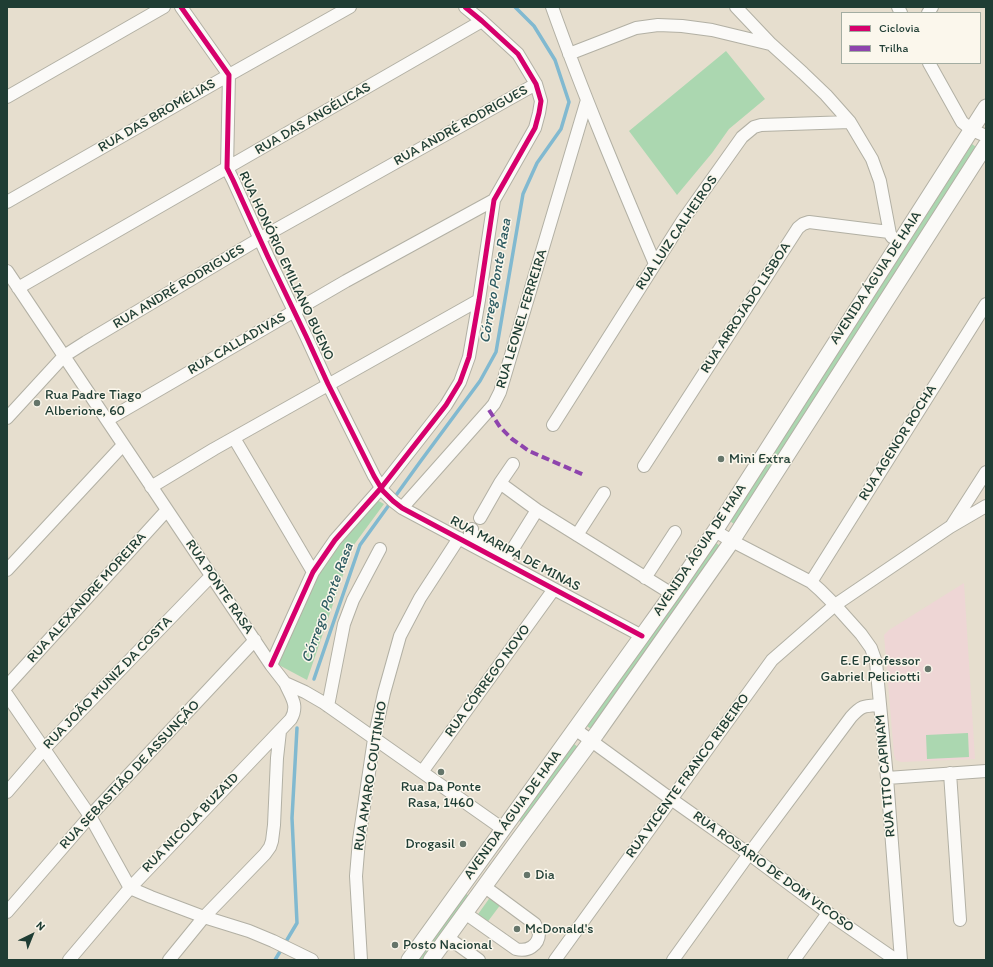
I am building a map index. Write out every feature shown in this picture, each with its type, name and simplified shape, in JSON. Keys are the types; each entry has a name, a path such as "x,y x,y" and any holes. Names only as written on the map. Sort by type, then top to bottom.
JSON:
{"main road":[{"name":"AVENIDA ÁGUIA DE HAIA","path":"431,960 480,892 511,835 575,729 672,594 715,531 986,107"},
{"name":"AVENIDA ÁGUIA DE HAIA","path":"409,960 511,835 592,741 732,541 986,145"}],"street":[{"path":"7,97 164,7"},
{"path":"181,7 229,75"},
{"name":"RUA DAS BROMÉLIAS","path":"7,202 350,7"},
{"path":"271,665 313,572 335,540 382,490 446,405 460,382 469,357 494,200 535,128 541,101 536,84 518,54 465,7"},
{"path":"552,7 587,100 655,264"},
{"path":"736,7 771,44 826,95 850,122 872,159 880,181 889,232 898,244"},
{"name":"RUA DAS ANGÉLICAS","path":"18,288 482,21"},
{"path":"569,54 636,28 658,25 682,26 712,30 771,44"},
{"path":"930,64 962,122 972,130 986,136"},
{"name":"RUA HONÓRIO EMILIANO BUENO","path":"229,75 228,168 259,239 328,384 382,490"},
{"name":"RUA ANDRÉ RODRIGUES","path":"7,418 64,356 86,342 259,239 536,84"},
{"name":"RUA LEONEL FERREIRA","path":"401,507 489,410 500,392 587,100"},
{"name":"RUA LUIZ CALHEIROS","path":"553,425 655,264 742,137 754,127 761,125 850,122"},
{"name":"RUA CALLADIVAS","path":"106,420 346,281 494,200"},
{"name":"RUA ARROJADO LISBOA","path":"644,466 802,224 809,222 889,232"},
{"name":"RUA PONTE RASA","path":"7,271 151,488 271,665 285,683 326,705 511,835"},
{"path":"151,488 328,384 479,300"},
{"name":"RUA AGENOR ROCHA","path":"811,582 986,304"},
{"path":"234,438 313,572"},
{"path":"7,570 123,445"},
{"path":"480,518 513,464"},
{"path":"950,527 986,472"},
{"path":"500,483 537,510 672,594"},
{"name":"RUA MARIPA DE MINAS","path":"382,490 401,507 642,636"},
{"path":"577,535 604,493"},
{"name":"RUA VICENTE FRANCO RIBEIRO","path":"555,960 772,660 835,605 950,527 986,506"},
{"name":"RUA ALEXANDRE MOREIRA","path":"7,686 167,510"},
{"path":"472,529 470,533 509,555 537,510"},
{"name":"RUA TITO CAPINAM","path":"715,531 811,582 835,605 861,634 871,648 876,662 901,960"},
{"path":"645,578 675,532"},
{"name":"RUA AMARO COUTINHO","path":"361,960 356,876 359,840 374,739 384,693 400,636 420,598 459,538"},
{"path":"326,705 344,624 353,600 380,549"},
{"name":"RUA JOÃO MUNIZ DA COSTA","path":"7,792 44,749 211,576"},
{"name":"RUA CÓRREGO NOVO","path":"422,772 554,589"},
{"name":"RUA SEBASTIÃO DE ASSUNÇÃO","path":"7,912 90,816 255,640"},
{"name":"RUA NICOLA BUZAID","path":"69,960 130,888 291,719 295,712 294,703 285,683"},
{"path":"7,695 90,816 130,888 204,918 249,931 274,941 312,960"},
{"path":"673,960 749,854 854,714 863,706 880,705"},
{"name":"RUA ROSÁRIO DE DOM VICOSO","path":"575,729 671,800 749,854 828,913 896,960"},
{"path":"169,960 204,918 270,847 274,824 277,758 280,731"},
{"path":"886,778 986,771"},
{"path":"950,774 960,920"},
{"path":"465,913 516,949 527,950 532,947 537,940 539,933 535,924 480,892"},
{"path":"794,960 828,913"},
{"path":"447,937 479,960"}],"shaded area":[{"name":"E.E Professor Gabriel Peliciotti","path":"964,583 975,759 901,762 896,760 894,755 884,635 889,630"}],"green space":[{"path":"726,51 765,99 729,129 712,153 677,195 629,131"},
{"path":"972,144 976,147 734,524 730,521"},
{"path":"377,500 384,504 353,546 307,680 277,664 322,565"},
{"path":"716,543 720,546 591,729 587,726"},
{"path":"968,733 969,757 927,759 926,735"},
{"path":"574,744 578,747 522,823 518,820"},
{"path":"464,892 469,896 423,960 415,960"},
{"path":"491,896 501,904 486,924 476,917"}],"waterway":[{"name":"Córrego Ponte Rasa","path":"314,679 360,545 480,381 496,352 523,194 537,163 561,129 569,102 555,60 534,26 515,7"},
{"name":"Córrego Ponte Rasa","path":"275,960 297,923 292,818 297,728"}],"marked path":[{"path":"489,410 500,427 512,439 529,451 584,475"}],"cycle path":[{"path":"181,7 229,75 227,168 328,384 383,491 402,508 642,636"},
{"path":"271,665 313,572 335,540 381,488 446,405 460,382 469,357 494,200 535,128 541,101 536,84 518,54 465,7"}],"place":[{"name":"Rua Padre Tiago Alberione, 60","path":"37,403"},
{"name":"Mini Extra","path":"721,459"},
{"name":"E.E Professor Gabriel Peliciotti","path":"928,669"},
{"name":"Rua Da Ponte Rasa, 1460","path":"441,772"},
{"name":"Drogasil","path":"463,844"},
{"name":"Dia","path":"527,875"},
{"name":"McDonald's","path":"517,929"},
{"name":"Posto Nacional","path":"395,945"}]}
